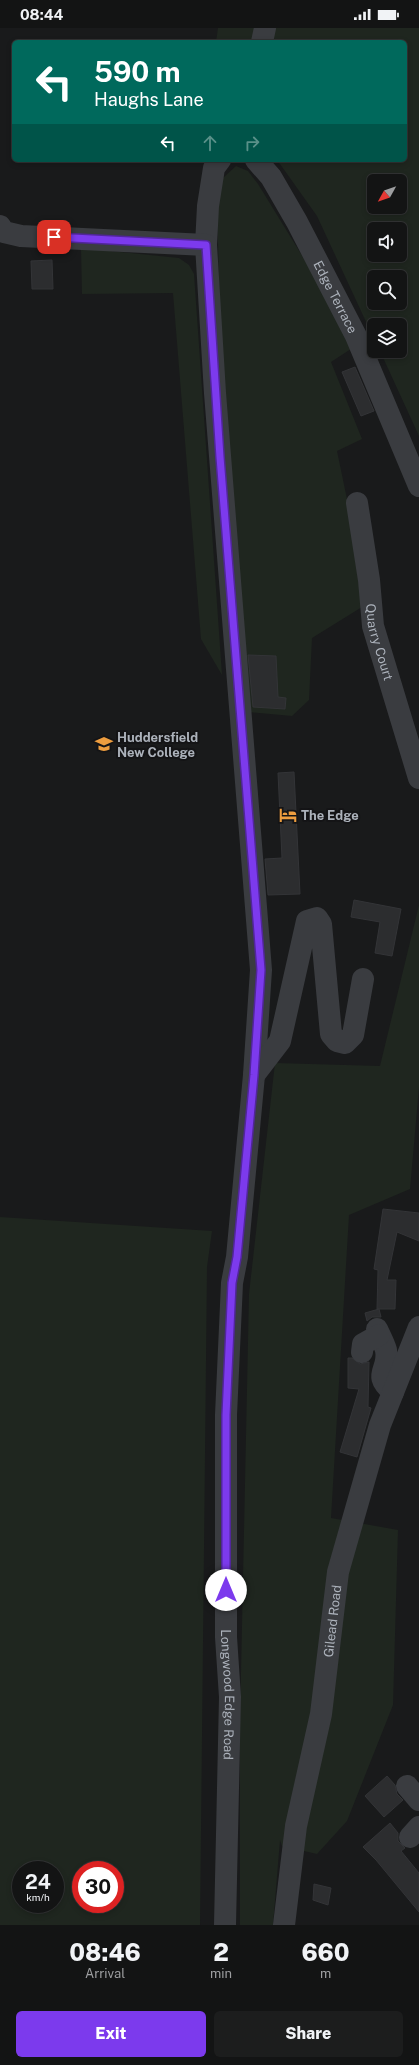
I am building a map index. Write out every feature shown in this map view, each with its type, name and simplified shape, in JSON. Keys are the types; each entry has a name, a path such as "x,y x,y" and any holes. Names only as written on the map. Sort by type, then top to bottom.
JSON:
{"street":[{"path":"262,40 265,28"},
{"name":"Longwood Edge Road","path":"218,162 214,168 208,206 206,245 220,457 261,970 254,1075 237,1257 232,1283 226,1415 226,1637 230,1697 225,1925"},
{"name":"Edge Terrace","path":"258,162 271,177 297,222 356,336 419,486"},
{"path":"0,226 4,232 21,236 206,245"},
{"name":"Quarry Court","path":"357,503 373,626 412,732 419,778"},
{"path":"254,1075 280,1041 307,920 317,918 321,924 331,1034 337,1042 345,1043 353,1035 363,979"},
{"name":"Gilead Road","path":"284,1925 296,1826 321,1714 338,1572 380,1426 419,1326"},
{"path":"362,1352 363,1344 378,1332 386,1350 386,1359 382,1378 384,1384 393,1392"}],"shaded area":[{"path":"218,28 419,28 419,436 383,358 407,358 407,318 367,318 367,324 317,216 280,164 277,162 407,162 407,40 216,40"},
{"path":"236,166 248,171 258,184 357,345 331,362 362,439 337,451 348,504 362,607 312,638 309,700 292,716 249,712 221,362 217,204 223,178"},
{"path":"81,248 179,258 189,265 194,274 222,675 201,639 173,293 82,294"},
{"path":"419,905 419,1087 410,1189 349,1215 331,1518 398,1530 393,1705 347,1821 317,1854 282,1846 280,1840 273,1925 240,1925 240,1720 249,1294 275,1063 380,1066"},
{"path":"0,1217 212,1231 207,1267 200,1925 0,1925"}],"building":[{"path":"52,260 53,289 32,289 31,261"},
{"path":"355,367 374,411 361,416 342,372"},
{"path":"248,655 276,656 278,697 286,698 285,709 253,707"},
{"name":"The Edge","path":"294,772 300,894 268,895 265,859 282,858 278,773"},
{"path":"354,900 401,909 392,956 375,953 380,922 351,917"},
{"path":"383,1209 419,1213 419,1241 397,1232 387,1280 396,1280 395,1309 377,1309 378,1270 374,1269"},
{"path":"379,1309 381,1317 372,1317 367,1321 365,1313"},
{"path":"348,1358 352,1358 360,1364 369,1362 368,1407 371,1408 357,1457 340,1452 359,1389 348,1388"},
{"path":"387,1776 395,1785 397,1794 403,1800 384,1817 365,1796"},
{"path":"390,1823 398,1833 398,1841 405,1848 401,1851 419,1873 419,1912 376,1860 363,1847"},
{"path":"314,1884 331,1888 328,1905 313,1900"}],"place":[{"name":"Huddersfield New College","path":"104,744"},
{"name":"The Edge","path":"288,815"}],"route":[{"path":"54,237 206,245 215,393 249,837 261,970 254,1075 237,1257 232,1283 226,1415 226,1590"}]}
